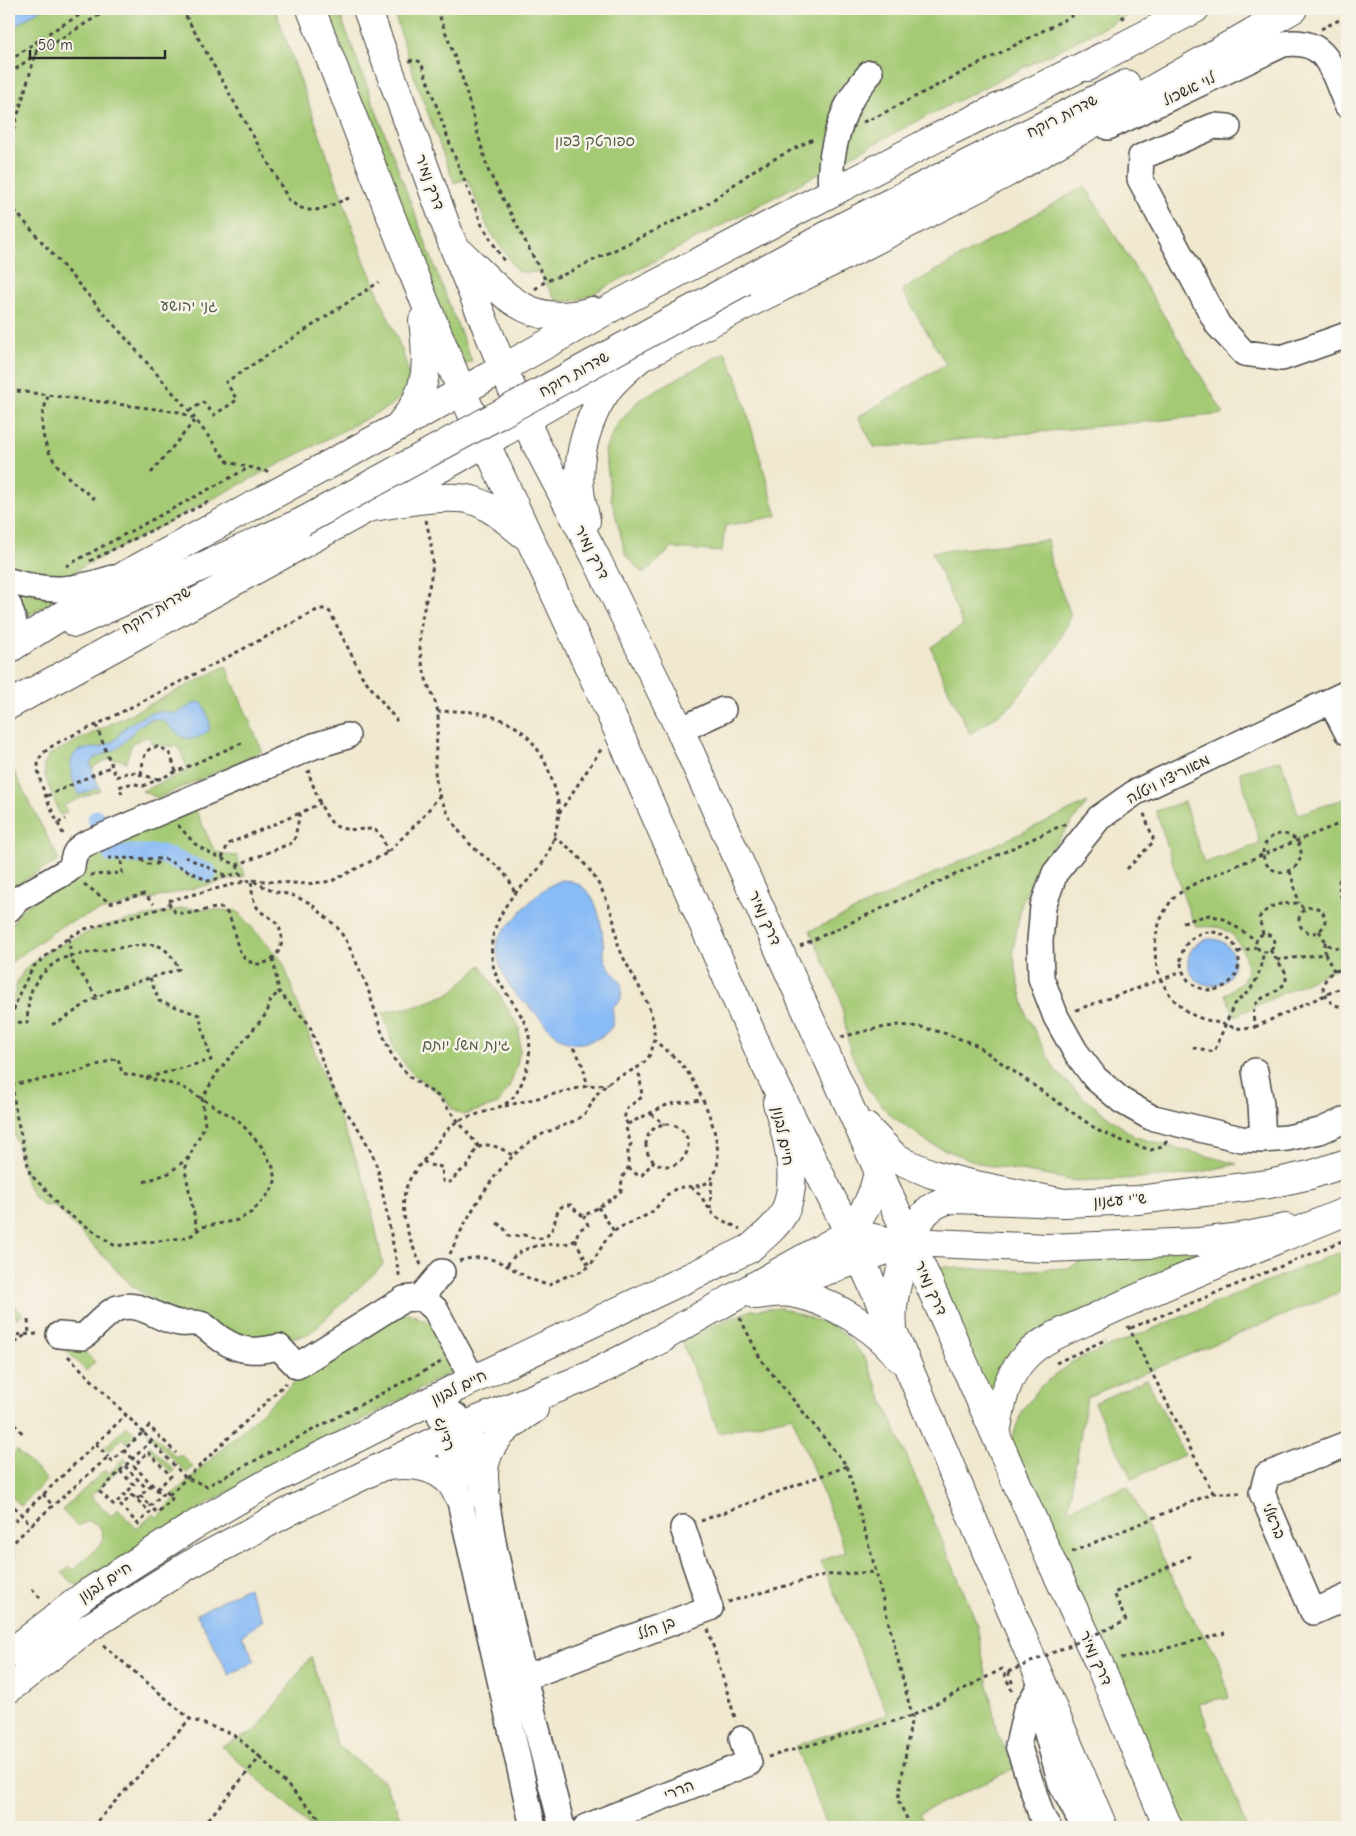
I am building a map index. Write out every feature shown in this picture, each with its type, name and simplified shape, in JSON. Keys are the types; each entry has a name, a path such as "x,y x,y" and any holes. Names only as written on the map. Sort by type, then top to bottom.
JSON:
{"main road":[{"path":"311,9 411,268 462,392 616,726 765,1064 849,1233 893,1331 1027,1696 1103,1827"},
{"name":"דרך נמיר","path":"367,9 453,245 535,442 594,554 680,730 782,954 1051,1561 1098,1661 1168,1827"},
{"name":"שדרות רוקח","path":"846,225 1104,56 1195,9"},
{"name":"שדרות רוקח","path":"9,697 302,522 846,225 1154,70 1280,9"},
{"path":"9,706 641,357 1003,175 1293,9"},
{"path":"9,650 127,574 462,392 620,303 940,136 1104,56"},
{"path":"453,245 510,300 526,310 544,316 580,315 620,303"},
{"path":"396,428 419,398 426,370 426,347 422,309 411,268"},
{"path":"594,554 580,492 579,472 582,449 597,407 608,389 641,357"},
{"path":"367,508 444,498 474,501 493,511 530,539"},
{"name":"שדרות רוקח","path":"9,650 302,522"},
{"name":"חיים לבנון","path":"9,1654 86,1594 193,1526 271,1481 473,1380 750,1249 769,1232 784,1212 789,1194 791,1164 786,1132 765,1064"},
{"path":"852,1111 893,1155 906,1163 932,1174 966,1183 1064,1203"},
{"name":"ש''י עגנון","path":"893,1331 893,1304 899,1274 910,1242 920,1220 928,1210 942,1201 952,1199 1064,1203 1138,1200 1246,1188 1310,1175 1347,1162"},
{"path":"640,1350 849,1233 866,1208 876,1186 878,1171"},
{"path":"849,1233 888,1241 1047,1248 1199,1242 1242,1238 1347,1211"},
{"path":"996,1434 1002,1396 1011,1373 1025,1356 1044,1341 1123,1322 1347,1211"},
{"path":"860,1259 910,1242"},
{"name":"חיים לבנון","path":"9,1689 85,1630 187,1566 290,1511 478,1420 588,1376 744,1300 860,1259"},
{"path":"744,1300 790,1293 809,1297 834,1307 880,1338 910,1374"},
{"path":"486,1499 485,1461 506,1427 588,1376"},
{"path":"378,1468 405,1464 431,1469 449,1481 459,1497"}],"street":[{"name":"לוי אשכול","path":"1003,175 1283,44 1304,43 1314,46 1323,52 1347,105"},
{"path":"831,193 830,176 839,130 852,98 870,73"},
{"path":"1228,127 1214,126 1141,157 1140,179 1218,325 1244,353 1282,358 1347,335"},
{"path":"9,581 43,589 74,589 127,574"},
{"path":"9,606 16,629 16,637 9,650"},
{"path":"1339,697 1346,732"},
{"name":"מאוריציו ויטלה","path":"1339,697 1136,792 1099,818 1055,873 1044,906 1040,941 1041,978 1056,1016 1075,1051 1095,1078 1122,1101 1150,1118 1240,1139 1263,1140 1287,1138 1320,1131 1347,1119"},
{"path":"680,730 723,710"},
{"path":"9,909 18,899 72,867 73,856 78,848 85,844 314,746 347,736"},
{"path":"1255,1071 1261,1104 1263,1140"},
{"path":"62,1344 84,1337 116,1308 137,1306 173,1322 181,1324 196,1323 221,1339 247,1351 258,1352 279,1347 296,1366 424,1289 473,1380"},
{"name":"רדינג","path":"434,1400 458,1430 486,1499 483,1550 533,1827"},
{"name":"רדינג","path":"458,1430 459,1497 483,1550 524,1678 562,1827"},
{"name":"בראלי","path":"1347,1444 1267,1475 1262,1493 1313,1612 1347,1597"},
{"path":"683,1528 707,1609"},
{"name":"בן הלל","path":"524,1678 707,1609"},
{"path":"1027,1696 1018,1745 1042,1817 1048,1827"},
{"path":"1027,1696 1032,1741 1047,1792 1064,1827"},
{"path":"1027,1696 1061,1783 1084,1827"},
{"path":"742,1738 749,1763"},
{"name":"הררי","path":"586,1827 749,1763"}],"path":[{"path":"9,61 40,39 90,9"},
{"path":"9,74 36,54 109,9"},
{"path":"182,9 289,200 297,207 312,212 349,198"},
{"path":"437,9 462,77 488,170 546,281"},
{"path":"1118,9 1124,19"},
{"path":"9,144 40,39"},
{"path":"403,62 415,60 421,62 451,147 482,225 510,271"},
{"path":"9,204 196,419 228,462 276,475"},
{"path":"189,411 203,402 214,415 237,400 226,382 379,282"},
{"path":"526,285 541,294"},
{"path":"9,390 179,412 196,419"},
{"path":"48,396 42,418 48,451 56,464 73,482 97,501"},
{"path":"151,473 196,419"},
{"path":"60,569 250,467"},
{"path":"423,500 432,560 431,577 420,636 420,648 425,673 438,712 434,757 435,780 440,796 458,829 471,845 504,871 516,894"},
{"path":"85,564 209,502"},
{"path":"73,856 46,796 38,773 38,762 41,755 49,748 319,609 325,609 330,612 362,676 397,721"},
{"path":"438,712 472,712 498,718 516,727 527,736 541,753 547,765 555,788 559,813"},
{"path":"96,725 116,777 130,772 158,779"},
{"path":"502,1107 513,1099 520,1088 528,1060 529,1043 527,1027 498,982 492,959 492,939 498,921 511,898 536,874 547,856 559,813 616,726"},
{"path":"122,794 119,787 130,782 142,786 244,742"},
{"path":"141,774 144,755 147,751 156,747 160,747 168,752 176,772"},
{"path":"46,796 112,766"},
{"path":"316,768 308,772 329,820 335,826 341,828 374,830 378,832 383,838 387,853"},
{"path":"1127,869 1154,841 1136,792"},
{"path":"251,880 256,906 262,913 273,920 279,928 282,939 280,951 272,959 262,964 254,963 246,958 236,942 229,916 222,908 182,914 175,912 167,900 251,880 307,884 332,881 387,853 422,818 440,796"},
{"path":"222,858 228,844 321,803"},
{"path":"196,844 211,854 237,864 294,842 300,813"},
{"path":"58,822 66,820"},
{"path":"782,954 1074,820"},
{"path":"1347,820 1212,875 1172,899 1156,931 1155,949 1160,980 1174,1000 1193,1015 1244,1030 1255,1027 1347,985"},
{"path":"1274,835 1290,835 1302,849 1301,860 1297,866 1284,872 1272,870 1264,862 1262,855 1263,848 1274,835"},
{"path":"424,1289 455,1242 478,1201 514,1156 540,1135 580,1117 590,1109 595,1097 608,1084 619,1076 637,1070 649,1056 654,1040 654,1024 649,1009 618,944 613,918 606,898 585,865 553,837"},
{"path":"185,856 228,876"},
{"path":"91,875 122,873 121,858 161,858 208,880 240,873"},
{"path":"237,864 243,882"},
{"path":"1347,865 1340,873 1339,882 1347,914"},
{"path":"1290,870 1299,903 1305,910"},
{"path":"251,880 272,891 292,895 310,903 337,927 347,942 367,986 382,1033 393,1058 411,1078 438,1096 479,1147"},
{"path":"91,889 110,903 144,894 154,904"},
{"path":"1263,934 1259,918 1264,912 1278,903 1299,903"},
{"path":"9,1042 10,1021 19,994 33,966 69,937 85,929 170,906"},
{"path":"1314,908 1322,911 1325,924 1319,931 1308,932 1302,928 1300,918 1305,910 1314,908"},
{"path":"1183,922 1208,915 1224,918 1256,940"},
{"path":"1319,931 1328,945 1340,949 1347,945"},
{"path":"1204,932 1216,932 1226,936 1238,952 1239,968 1232,981 1220,989 1203,990 1194,986 1186,979 1182,972 1180,960 1184,946 1194,936 1204,932"},
{"path":"1256,947 1256,940 1263,934 1269,934 1274,943 1270,950 1264,952"},
{"path":"69,937 71,960 97,997"},
{"path":"1325,941 1325,954 1334,971"},
{"path":"10,1021 27,1023 29,1002 34,984 52,965 71,955 142,944 155,945 171,954 179,969 111,990 59,1022 50,1025"},
{"path":"1238,952 1256,947 1264,952"},
{"path":"1255,1027 1252,1015 1254,1008 1263,996 1276,992 1286,982 1286,973 1270,950"},
{"path":"1193,1047 1214,1052 1234,1004 1250,990 1258,977 1264,952"},
{"path":"1276,960 1325,954"},
{"path":"272,959 280,992 308,1024 330,1082 342,1106 360,1131 372,1154 424,1289"},
{"path":"1347,970 1334,971 1327,976 1323,988 1328,1001 1334,1005 1347,1006"},
{"path":"1056,1016 1182,972"},
{"path":"146,1078 211,1060 199,1015 159,1001 150,978"},
{"path":"198,1230 185,1170 189,1157 205,1125 202,1099 217,1073 267,1013 271,999 280,992"},
{"path":"839,1037 899,1025 921,1026 947,1034 976,1045 1099,1131 1151,1150 1162,1147 1179,1125"},
{"path":"654,1040 682,1064 692,1078 710,1117 718,1144 716,1166 712,1178 710,1209"},
{"path":"573,1048 585,1069 587,1086"},
{"path":"9,1060 11,1085 16,1114 30,1174 61,1209 116,1246 183,1238 192,1235 202,1227 238,1220 252,1212 271,1191 276,1179 273,1167 250,1132 239,1121 181,1086 122,1073 118,1058 70,1074 11,1085"},
{"path":"628,1124 624,1119 627,1108 642,1096 640,1077 637,1070"},
{"path":"424,1289 403,1205 405,1191 410,1178 444,1135 458,1121 502,1107 587,1086 608,1084"},
{"path":"628,1124 669,1104 702,1100"},
{"path":"651,1114 665,1124"},
{"path":"584,1216 621,1192 622,1178 628,1168 628,1153 631,1140 626,1128 628,1124"},
{"path":"665,1124 672,1124 684,1132 687,1137 688,1149 686,1154 677,1163 666,1166 654,1161 647,1150 648,1136 652,1130 665,1124"},
{"path":"423,1161 429,1165 442,1167 443,1181 449,1182 453,1181 459,1171 470,1164 479,1147 485,1145 498,1147 514,1156"},
{"path":"144,1182 169,1173 189,1157"},
{"path":"628,1168 639,1176 654,1161"},
{"path":"479,1257 493,1259 507,1265 531,1280 549,1285 561,1278 584,1271 614,1231 653,1210 669,1192 675,1189 702,1184 712,1178"},
{"path":"688,1186 696,1190 714,1216 760,1240"},
{"path":"497,1223 503,1227 509,1236 522,1235 538,1239 550,1234 555,1226 556,1213 560,1207 571,1205 578,1213 584,1216 588,1225 579,1230 575,1240 571,1242 538,1246 522,1251 513,1256 507,1265"},
{"path":"598,1206 614,1231"},
{"path":"538,1239 538,1246"},
{"path":"1213,1493 1123,1322 1347,1239"},
{"path":"575,1240 589,1266"},
{"path":"744,1300 761,1360 847,1466 912,1716 898,1800 911,1827"},
{"path":"27,1335 28,1320"},
{"path":"9,1336 27,1335 62,1344 186,1478 207,1486 459,1353"},
{"path":"9,1348 27,1335"},
{"path":"1055,1363 1113,1336"},
{"path":"169,1495 292,1378 296,1366"},
{"path":"9,1527 126,1415"},
{"path":"9,1418 24,1435"},
{"path":"9,1432 16,1426"},
{"path":"96,1444 112,1461 149,1426 176,1453"},
{"path":"120,1471 134,1485 114,1505 100,1492 120,1471 125,1466 151,1441"},
{"path":"124,1450 133,1459"},
{"path":"130,1471 148,1452 171,1476"},
{"path":"9,1557 13,1553 9,1547 108,1457"},
{"path":"125,1466 147,1489"},
{"path":"134,1466 162,1495"},
{"path":"683,1528 847,1466"},
{"path":"157,1489 178,1469"},
{"path":"137,1499 152,1484"},
{"path":"140,1495 157,1514 172,1498 166,1491 150,1506"},
{"path":"1051,1561 1213,1493 1262,1493"},
{"path":"43,1494 53,1506"},
{"path":"132,1495 150,1512 138,1524 121,1506 124,1503 132,1495"},
{"path":"120,1499 124,1503"},
{"path":"9,1500 31,1525"},
{"path":"1027,1696 1008,1672 1126,1621 1114,1593 1191,1556"},
{"path":"742,1738 707,1609 824,1574 876,1572"},
{"path":"32,1589 41,1599"},
{"path":"85,1630 190,1719 233,1734 260,1757 318,1817 307,1827"},
{"path":"1098,1661 1137,1656 1225,1634"},
{"path":"749,1763 912,1716 1002,1669 1027,1696"},
{"path":"92,1827 190,1719"},
{"path":"202,1827 260,1757"}],"green space":[{"name":"גני יהושע","path":"42,9 275,9 365,262 402,350 409,373 408,383 401,396 392,405 77,570 61,597 9,626 9,29"},
{"path":"327,9 338,9 472,361 462,366 434,298"},
{"name":"ספורטק צפון","path":"393,9 1140,9 902,129 589,296 574,301 556,301 539,272 518,272 488,228 467,179 454,183 415,79"},
{"path":"1085,186 1224,414 875,448 858,417 946,364 902,290"},
{"path":"725,352 737,378 777,516 725,526 722,552 672,548 643,574 626,556 611,498 605,450 617,425 640,399"},
{"path":"1047,540 1051,565 1071,615 1054,651 1012,705 970,734 944,681 931,647 963,625 932,552"},
{"path":"226,666 261,748 261,752 158,798 142,791 188,771 179,747 153,744 149,736 132,743 126,762 112,759 99,763 92,769 100,790 64,805 67,813 60,815 45,776 44,765 49,755"},
{"path":"1281,760 1298,814 1347,798 1347,963 1235,1016 1225,994 1234,989 1244,979 1246,964 1243,951 1236,939 1223,929 1196,927 1186,904 1156,811 1184,802 1204,863 1260,844 1240,772"},
{"path":"9,762 59,860 9,889"},
{"path":"1088,802 1037,867 1021,906 1013,951 1027,1016 1055,1070 1085,1099 1135,1137 1237,1164 1186,1175 1077,1181 981,1164 931,1144 890,1115 868,1089 850,1051 840,997 810,931"},
{"path":"194,806 214,850 225,855 237,856 245,876 96,912 63,925 10,963 9,930 19,912 87,852"},
{"path":"185,908 237,911 283,962 326,1084 367,1187 383,1265 308,1335 245,1344 160,1305 131,1285 55,1206 44,1206 33,1196 26,1182 9,1112 9,1012 17,982 24,970 50,950 102,926"},
{"name":"גינת משל יותם","path":"481,965 519,1027 520,1050 516,1069 509,1087 498,1104 463,1115 453,1110 445,1098 412,1073 395,1052 383,1012 417,1006 451,993"},
{"path":"1258,1244 1038,1334 990,1407 932,1266 1010,1271 1068,1268 1098,1255"},
{"path":"1347,1249 1347,1289 1087,1397 1068,1509 1128,1486 1189,1612 1219,1659 1229,1697 1199,1703 1247,1827 1178,1827 1011,1442 1022,1411 1040,1387 1072,1362"},
{"path":"9,1269 17,1279 12,1289 13,1302 23,1314 17,1318 9,1311"},
{"path":"782,1308 835,1327 852,1342 866,1360 976,1621 997,1733 1015,1768 919,1814 925,1827 828,1827 795,1746 888,1714 820,1561 846,1552 792,1416 719,1433 681,1339 751,1310"},
{"path":"400,1313 409,1313 431,1323 457,1369 212,1501 80,1586 71,1582 62,1573 69,1567 73,1570 102,1543 103,1535 98,1526 88,1521 77,1526 62,1510 105,1470 108,1474 124,1458 127,1461 91,1496 111,1516 118,1509 137,1529 153,1514 157,1517 175,1499 172,1495 297,1380"},
{"path":"76,1343 95,1362 86,1371 60,1344"},
{"path":"1147,1379 1184,1455 1132,1479 1094,1403"},
{"path":"127,1425 136,1435 127,1443 122,1438 109,1451 105,1447"},
{"path":"151,1432 176,1457 180,1454 193,1467 187,1473 148,1435"},
{"path":"150,1446 174,1470 172,1473 148,1448"},
{"path":"17,1450 47,1480 21,1506 9,1494 9,1458"},
{"path":"311,1656 337,1745 385,1783 401,1819 402,1827 311,1827 222,1746 256,1731"}],"water":[{"path":"9,9 42,9 9,29"},
{"path":"197,702 202,703 210,723 209,730 206,733 187,739 165,722 151,720 146,722 137,728 119,747 90,763 99,787 79,795 71,772 71,760 78,750 101,747 115,740 125,727 147,714 159,711 177,713"},
{"path":"562,880 582,886 594,901 602,931 605,960 622,987 620,1001 612,1007 612,1027 601,1036 582,1043 570,1043 559,1037 519,998 506,979 497,955 497,942 503,931 538,894"},
{"path":"1206,939 1216,939 1230,949 1234,962 1230,975 1224,981 1216,985 1206,985 1192,975 1188,967 1188,957 1198,943"},
{"path":"247,1587 263,1620 242,1635 255,1661 229,1675 197,1614"}],"waterway":[{"path":"97,819 112,854 161,854 208,873"}]}
